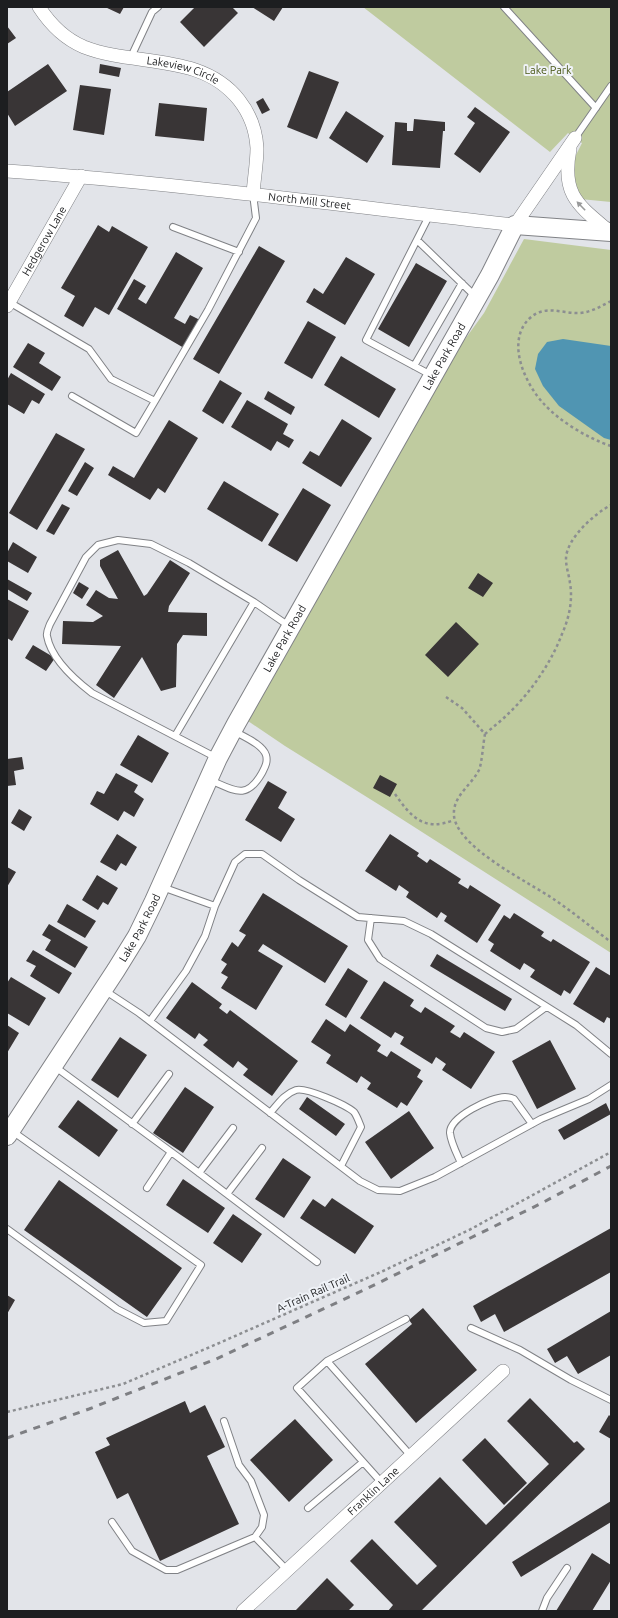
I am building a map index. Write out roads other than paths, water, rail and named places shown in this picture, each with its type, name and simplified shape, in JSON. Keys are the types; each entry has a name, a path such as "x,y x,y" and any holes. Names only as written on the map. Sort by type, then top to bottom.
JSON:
{"main road":[{"name":"North Mill Street","path":"515,225 611,232"},
{"name":"Lake Park Road","path":"9,1133 134,941 161,886 218,758 290,627 477,297 515,225"}],"street":[{"name":"Lakeview Circle","path":"39,7 55,27 76,42 93,50 184,67 204,72 221,82 235,96 248,114 253,126 256,137 257,159 253,194"},
{"name":"Lake Park Road","path":"515,225 573,141"},
{"name":"Lake Park Road","path":"573,141 567,172 570,189 580,207 611,232"},
{"name":"North Mill Street","path":"7,171 81,176 253,194 515,225"},
{"name":"Hedgerow Lane","path":"8,304 81,176"},
{"name":"Franklin Lane","path":"242,1611 503,1371"}],"lane":[{"path":"131,57 152,12 158,7"},
{"path":"504,7 596,108"},
{"name":"Lake Park Road","path":"573,141 611,86"},
{"path":"72,396 136,433 208,310 256,218 253,194"},
{"path":"429,216 366,340 432,376"},
{"path":"173,227 239,252"},
{"path":"417,240 477,297"},
{"path":"414,366 462,283"},
{"path":"8,304 89,349 111,379 155,401"},
{"path":"218,758 92,693 74,679 54,653 47,635 50,624 86,557 98,545 118,540 151,544 189,563 254,602 290,627"},
{"path":"175,736 254,602"},
{"path":"209,780 235,790 248,790 258,779 266,764 266,755 260,747 233,730"},
{"path":"150,1021 186,971 205,936 215,906 235,862 245,854 262,854 299,880 358,917 404,921 432,934 576,1025 611,1054"},
{"path":"161,886 215,906"},
{"path":"370,918 368,940 380,959 486,1028 502,1032 516,1029 546,1007"},
{"path":"103,990 150,1021 360,1181 378,1190 400,1191 434,1177 532,1124 589,1099 611,1085"},
{"path":"53,1065 200,1173 317,1262"},
{"path":"132,1124 169,1074"},
{"path":"270,1113 286,1095 298,1089 313,1092 341,1104 354,1113 361,1126 341,1166"},
{"path":"461,1162 450,1132 453,1123 462,1115 487,1102 505,1097 514,1099 532,1124"},
{"path":"200,1173 233,1128"},
{"path":"7,1229 117,1308 144,1323 166,1321 201,1265 9,1133"},
{"path":"227,1194 262,1148"},
{"path":"148,1188 171,1152"},
{"path":"382,1483 297,1388 327,1361 406,1319"},
{"path":"471,1328 520,1350 571,1380 611,1400"},
{"path":"327,1361 411,1456"},
{"path":"112,1522 132,1551 166,1570 177,1570 255,1537 262,1527 264,1515 251,1481 239,1465 224,1421"},
{"path":"308,1508 363,1462"},
{"path":"255,1537 287,1570"},
{"path":"542,1611 547,1598 567,1568"}],"water":[{"path":"563,339 611,346 611,440 604,438 559,406 543,386 535,369 538,354 547,342"}],"railway":[{"path":"7,1438 89,1409 216,1359 366,1289 540,1204 611,1166"}],"park label":[{"name":"Lake Park","path":"548,70"}]}
